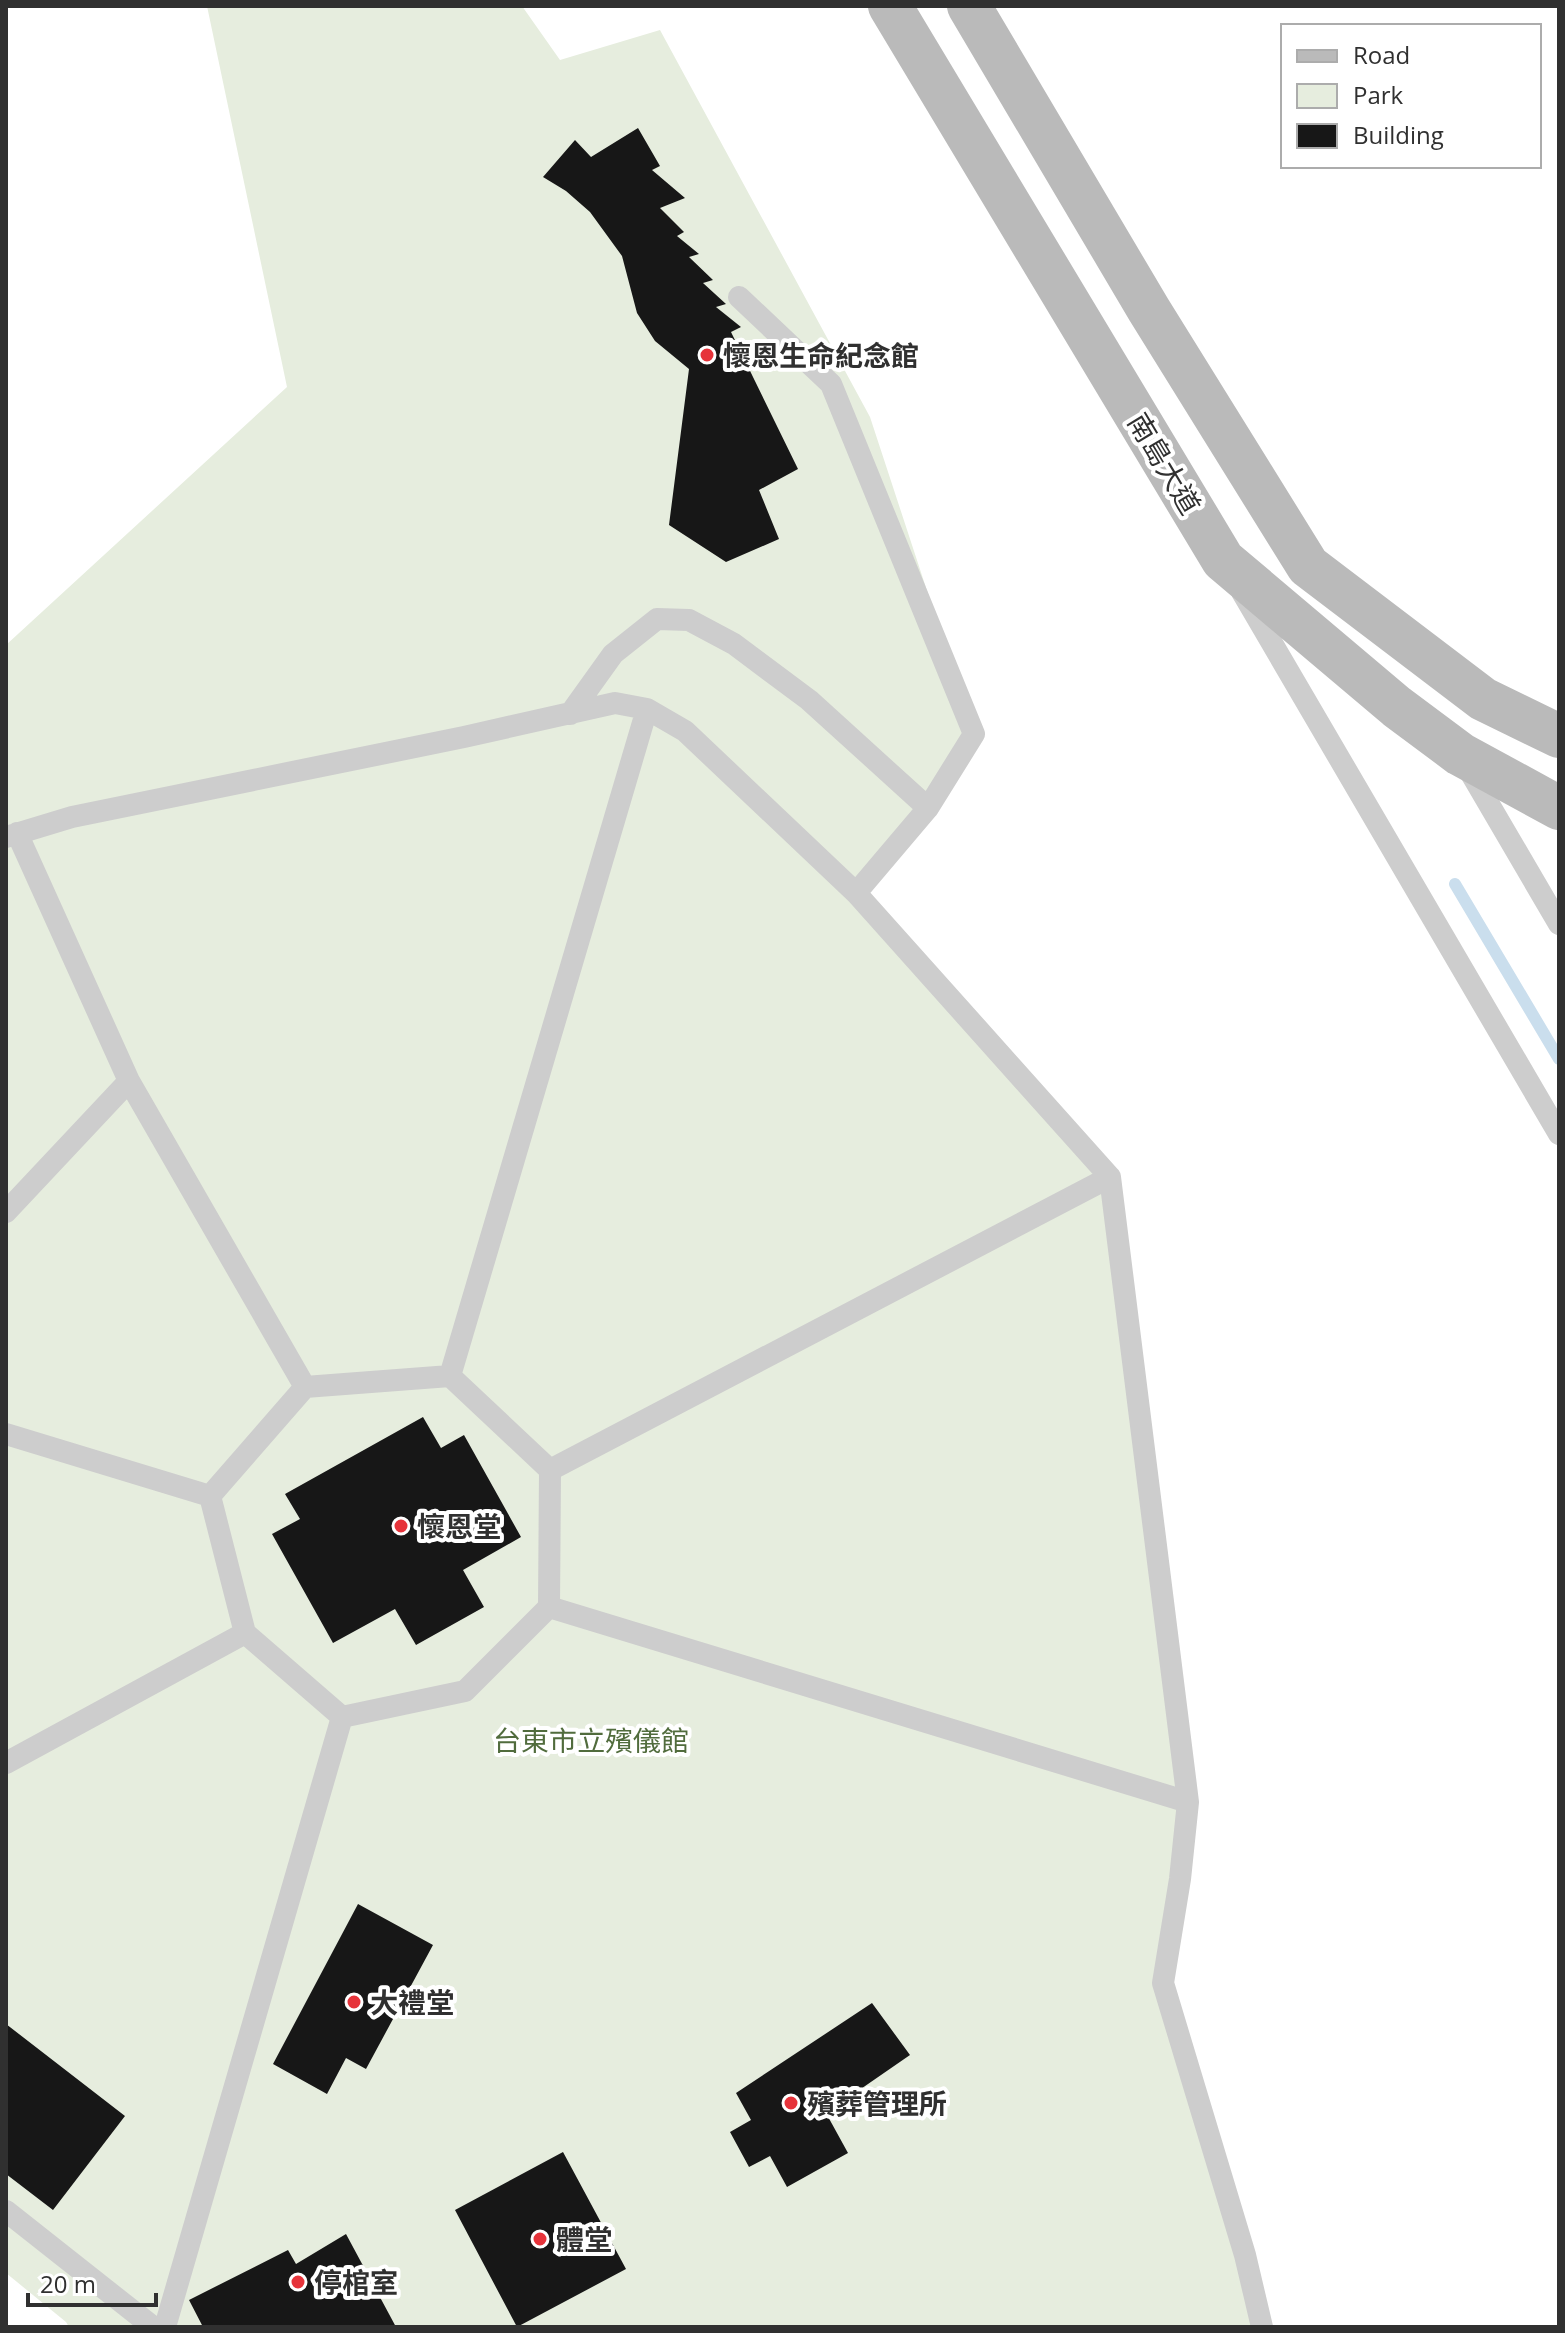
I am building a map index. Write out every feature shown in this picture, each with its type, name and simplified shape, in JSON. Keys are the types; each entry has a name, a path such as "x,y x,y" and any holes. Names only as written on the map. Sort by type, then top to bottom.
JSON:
{"street":[{"name":"南島大道","path":"890,6 1223,560 1397,707 1460,754 1559,808"},
{"path":"969,6 1149,310 1308,566 1483,699 1559,736"}],"lane":[{"path":"739,297 831,384 974,734 928,808 856,893"},
{"path":"1223,560 1559,1134"},
{"path":"570,714 613,654 657,619 689,620 734,644 809,700 928,808"},
{"path":"305,1387 129,1081 11,835 72,817 615,703 647,709 685,731 856,893 1110,1177 1188,1802 1180,1879 1163,1983 1245,2255 1262,2327"},
{"path":"450,1376 647,709"},
{"path":"1460,754 1559,924"},
{"path":"6,1212 129,1081"},
{"path":"550,1470 1110,1177"},
{"path":"210,1496 305,1387 450,1376 550,1470 549,1607 465,1691 342,1717"},
{"path":"6,1434 210,1496"},
{"path":"210,1496 245,1633 342,1717"},
{"path":"549,1607 1188,1802"},
{"path":"6,1763 245,1633"},
{"path":"165,2327 342,1717"},
{"path":"6,2211 153,2327"}],"green space":[{"name":"台東市立殯儀館","path":"207,6 522,6 560,60 660,30 870,417 974,734 856,893 1110,1177 1188,1802 1163,1983 1262,2327 69,2327 6,2273 6,645 287,387"}],"building":[{"name":"懷恩生命紀念館","path":"638,128 660,166 652,170 685,198 660,208 684,232 677,236 699,254 689,257 713,280 703,283 726,304 716,307 741,327 731,332 798,469 759,490 779,539 726,562 669,525 689,369 655,341 637,313 622,256 590,212 566,191 543,177 575,140 591,157"},
{"name":"懷恩堂","path":"423,1417 441,1448 464,1435 521,1537 463,1570 484,1607 416,1645 395,1609 333,1643 272,1534 300,1519 285,1494"},
{"name":"大禮堂","path":"358,1904 433,1945 366,2069 346,2058 327,2094 273,2064"},
{"name":"殯葬管理所","path":"872,2003 910,2055 826,2113 848,2153 787,2187 770,2156 749,2167 730,2132 751,2120 736,2093"},
{"path":"6,2024 125,2116 53,2210 6,2174"},
{"name":"體堂","path":"563,2152 626,2269 517,2327 455,2210"},
{"name":"停棺室","path":"346,2234 396,2327 203,2327 189,2300 288,2250 296,2264"}],"waterway":[{"path":"1455,884 1559,1059"}],"place":[{"name":"懷恩生命紀念館","path":"707,355"},
{"name":"懷恩堂","path":"401,1526"},
{"name":"大禮堂","path":"354,2002"},
{"name":"殯葬管理所","path":"791,2103"},
{"name":"體堂","path":"540,2239"},
{"name":"停棺室","path":"298,2282"}]}
